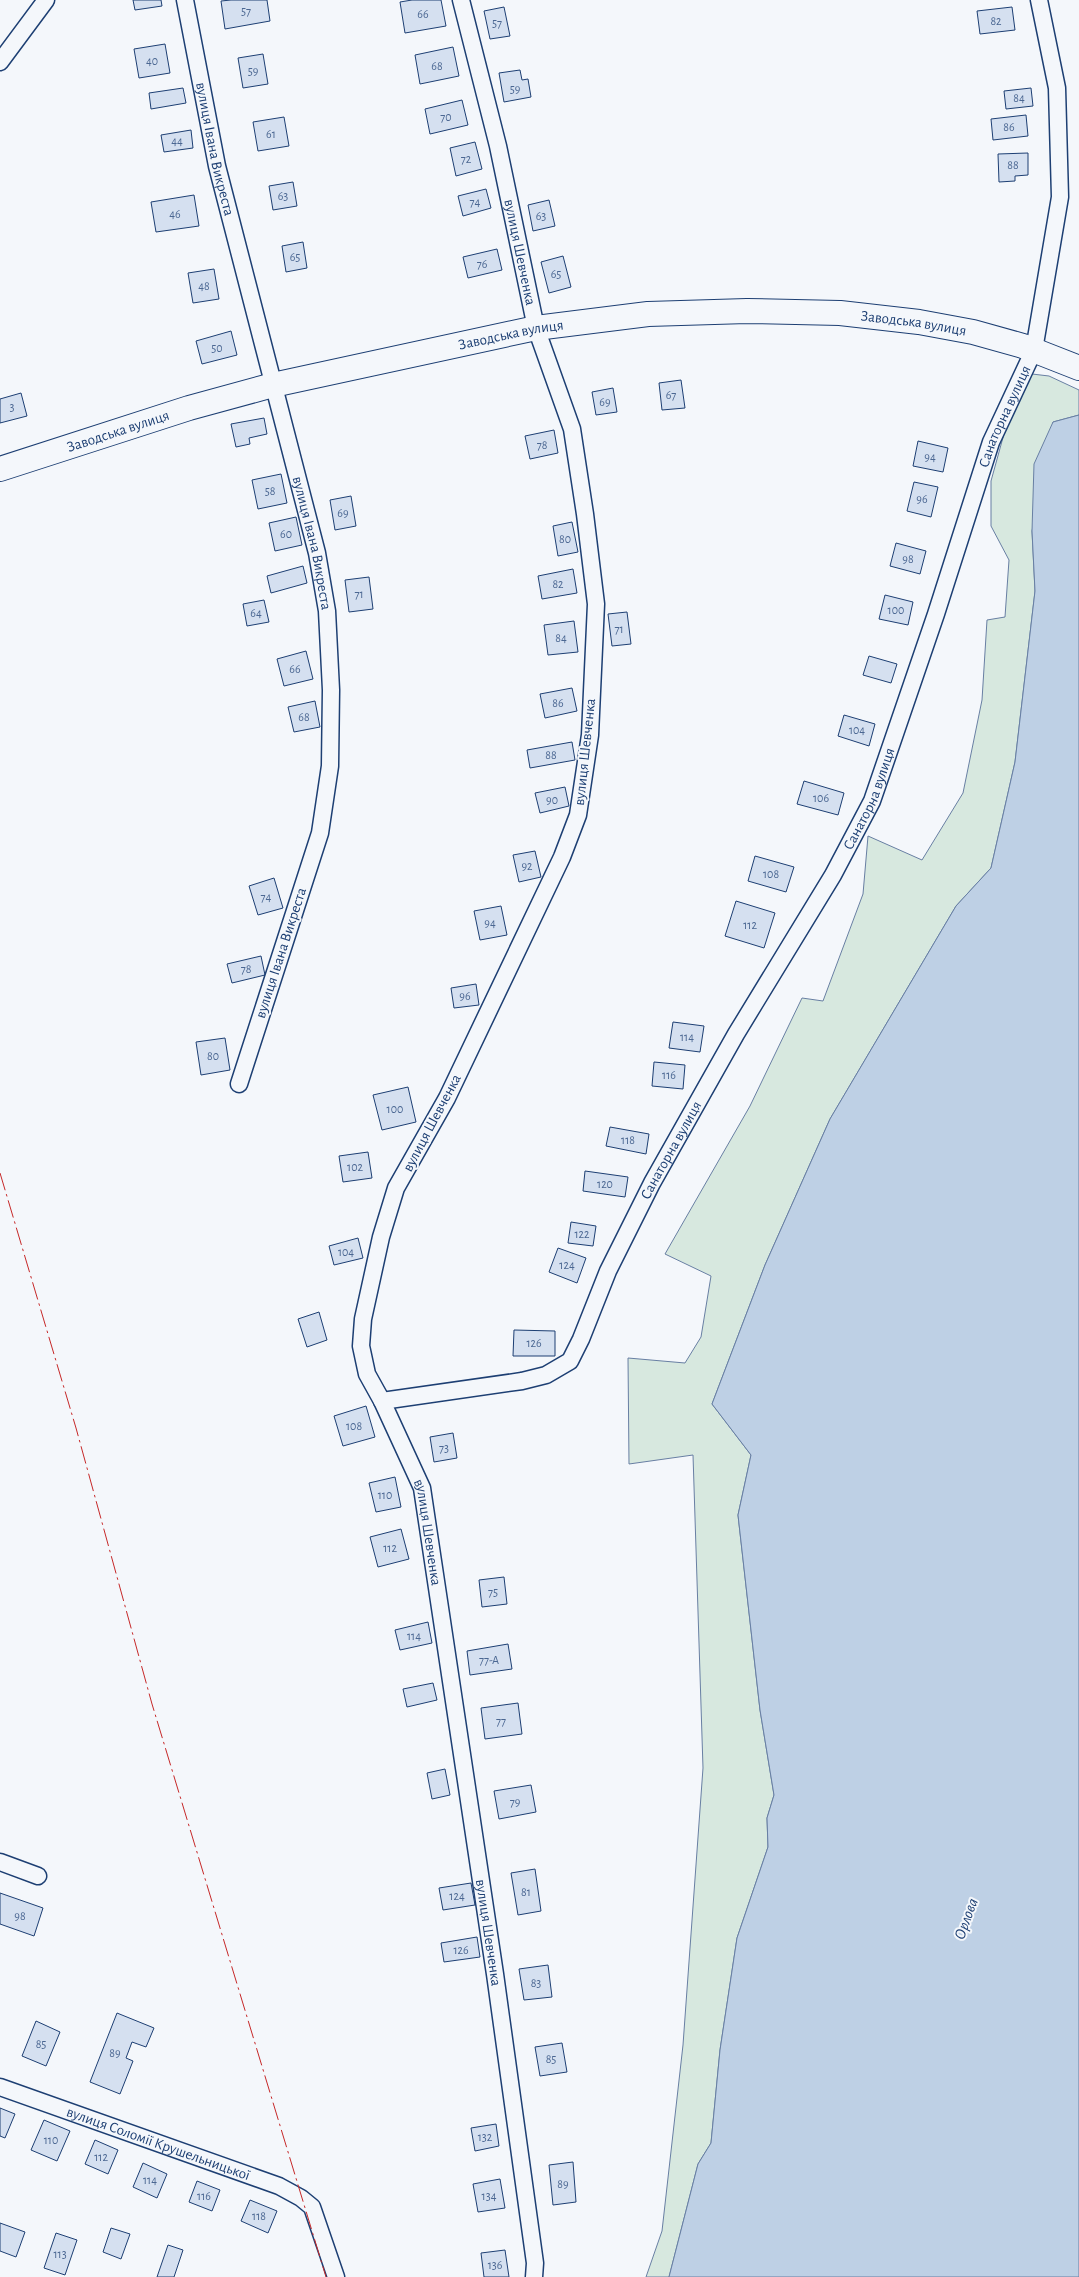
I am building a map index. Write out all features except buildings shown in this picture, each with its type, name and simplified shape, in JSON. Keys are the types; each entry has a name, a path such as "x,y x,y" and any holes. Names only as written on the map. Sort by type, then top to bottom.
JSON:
{"street":[{"path":"0,62 46,0"},
{"name":"вулиця Івана Викреста","path":"185,0 217,166 317,553 327,611 330,766 320,834 239,1084"},
{"name":"вулиця Шевченка","path":"461,0 498,146 536,328 572,429 596,604 589,744 578,815 562,857 447,1098 396,1188 381,1237 363,1319 361,1346 367,1374 382,1401 422,1488 496,1974 534,2270"},
{"name":"Санаторна вулиця","path":"382,1401 522,1381 546,1374 570,1361 587,1327 608,1270 652,1183 736,1034 833,875 872,801 936,614 991,442 1034,350 1060,197 1057,88 1039,0"},
{"name":"Заводська вулиця","path":"0,468 172,413 273,385 536,328 648,314 747,311 840,313 919,322 973,332 1034,350 1079,368"},
{"path":"0,1862 38,1876"},
{"name":"вулиця Соломії Крушельницької","path":"0,2088 279,2186 302,2198 312,2207 336,2277"}],"shaded area":[{"path":"1032,374 1049,376 1079,390 1079,415 1053,422 1032,531 1035,591 1015,762 991,868 956,906 830,1119 765,1265 712,1404 751,1455 738,1515 760,1710 774,1795 767,1818 768,1847 737,1938 720,2050 711,2143 698,2164 669,2277 646,2277 662,2231 683,2045 703,1768 693,1455 629,1464 628,1358 685,1363 701,1337 711,1276 665,1254 750,1106 802,998 823,1001 863,894 868,836 922,860 963,793 982,700 987,620 1005,617 1009,560 991,526 991,481 1015,394"}],"water":[{"name":"Орлова","path":"1079,415 1079,2277 669,2277 698,2164 711,2143 720,2050 737,1938 768,1847 767,1818 774,1795 760,1710 738,1515 751,1455 712,1404 765,1265 830,1119 956,906 991,868 1015,762 1035,591 1032,531 1034,464 1053,422"}],"power":[{"path":"0,1173 76,1428 152,1704 326,2277"}]}
